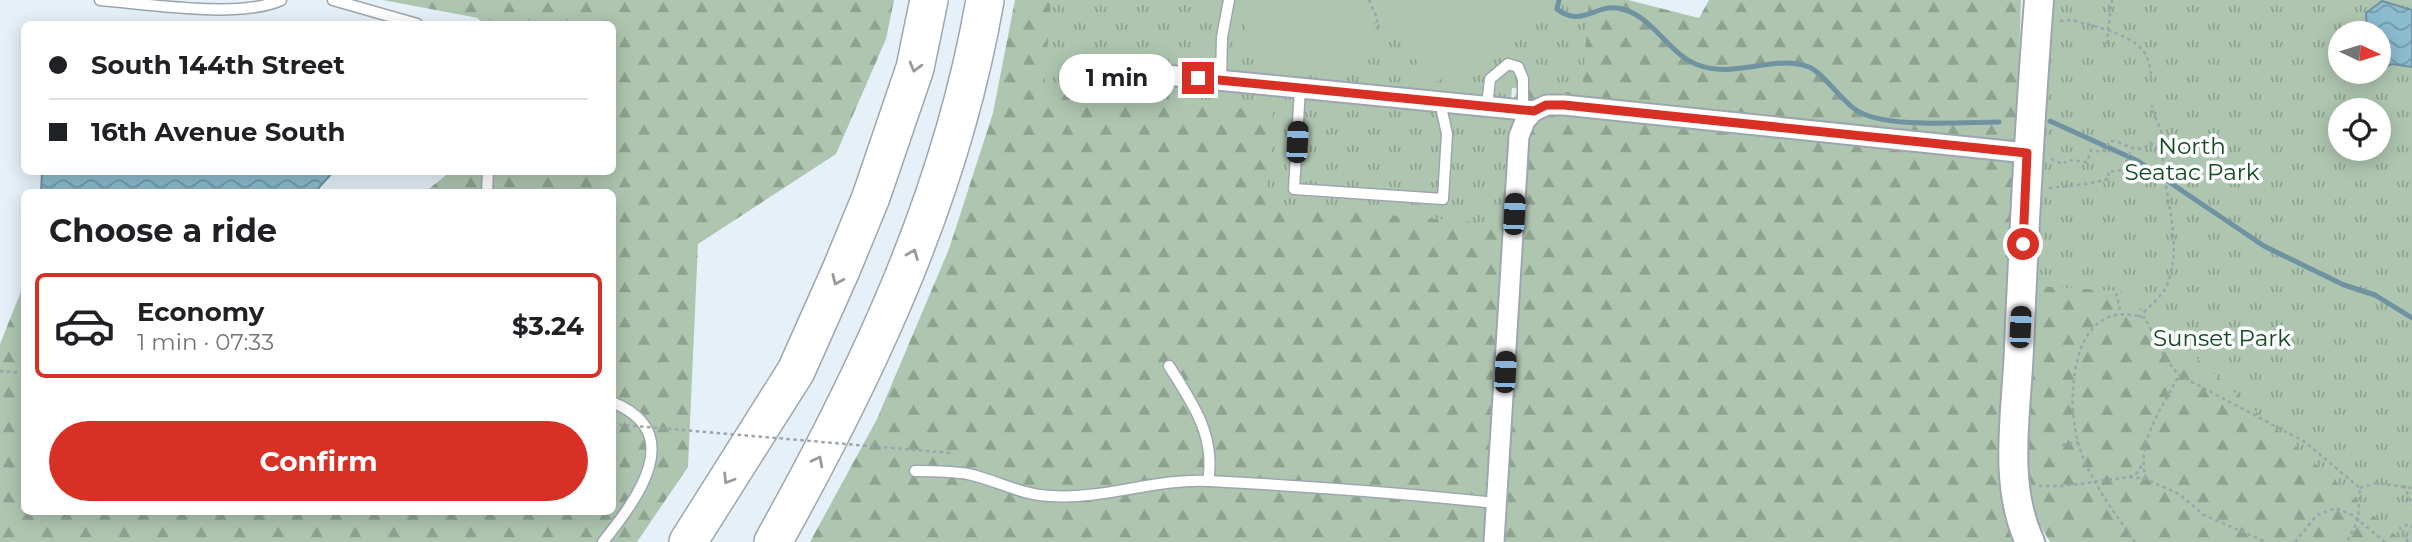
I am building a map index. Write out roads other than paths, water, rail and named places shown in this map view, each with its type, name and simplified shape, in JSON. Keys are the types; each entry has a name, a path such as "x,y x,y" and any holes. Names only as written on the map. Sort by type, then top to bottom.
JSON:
{"highway":[{"path":"688,542 796,371 841,270 871,197 915,68 929,0"},
{"path":"773,542 874,353 920,236 955,131 985,0"}],"street":[{"path":"2023,535 2015,485 2025,188 2038,11"},
{"path":"1105,69 1528,110 1546,105 1564,105 2027,154"},
{"path":"1494,542 1519,136 1528,110"}],"lane":[{"path":"100,0 204,9 269,5 281,0"},
{"path":"333,0 406,21"},
{"path":"1221,80 1222,37 1229,0"},
{"path":"1487,106 1490,79 1508,64 1518,67 1523,79 1528,110"},
{"path":"1300,88 1294,189 1443,199 1447,134 1440,102"},
{"path":"1169,366 1196,409 1206,432 1211,462 1208,481"},
{"path":"603,542 623,517 649,472 652,453 652,435 645,424 630,409 616,404"},
{"path":"915,471 968,474 1020,491 1048,496 1077,497 1151,485 1208,481 1323,487 1496,503"}],"water":[{"path":"2382,1 2412,10 2412,67 2391,64 2391,21 2366,21 2366,13"},
{"path":"42,175 330,175 318,189 41,189"}],"waterway":[{"path":"1559,0 1557,9 1574,16 1613,8 1633,13 1687,60 1712,69 1782,63 1809,67 1850,106 1869,116 1925,123 1999,122"},
{"path":"2050,121 2138,161 2264,246 2344,285 2375,295 2412,318"}],"park label":[{"name":"North Seatac Park","path":"2192,159"},
{"name":"Sunset Park","path":"2222,338"}]}
